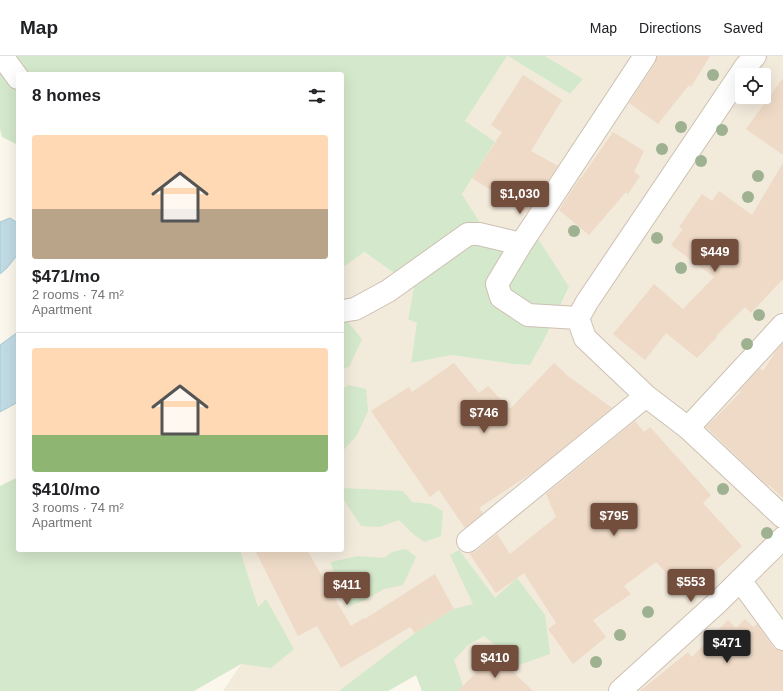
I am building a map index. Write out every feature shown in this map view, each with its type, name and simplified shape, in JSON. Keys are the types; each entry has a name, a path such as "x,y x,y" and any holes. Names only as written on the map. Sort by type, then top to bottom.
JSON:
{"street":[{"path":"2,56 16,75"},
{"path":"578,318 528,315 501,297 497,284 521,244 645,56"},
{"path":"755,56 746,66 587,302 578,318 585,338 646,396 688,428 783,517"},
{"path":"344,311 355,309 388,291 468,234 479,234 521,244"},
{"path":"688,428 783,325"},
{"path":"468,541 646,396"},
{"path":"620,691 719,601 783,538"},
{"path":"740,580 783,640"}],"shaded area":[{"path":"507,56 570,94 582,79 545,56 783,56 783,691 422,691 416,675 388,691 223,691 241,664 258,607 241,552 344,552 344,368 349,367 344,330 344,266 363,252 414,287 408,318 418,323 411,363 452,355 530,365 544,340 569,288 539,240 497,251 462,194 495,143 465,121"}],"green space":[{"path":"0,56 507,56 465,121 495,142 462,194 497,250 539,240 569,287 544,340 530,365 452,355 411,363 417,323 408,319 414,287 364,252 344,267 344,72 16,72 16,144 2,137 0,129"},
{"path":"508,56 545,56 583,79 570,94"},
{"path":"344,317 362,339 349,367 344,368"},
{"path":"349,385 366,389 368,411 357,435 344,450 344,388"},
{"path":"16,478 16,552 241,552 258,607 266,599 294,649 271,668 241,664 194,691 0,691 0,486"},
{"path":"344,488 403,491 412,502 430,504 443,511 441,536 424,542 399,520 379,527 361,526 344,500"},
{"path":"406,549 416,557 403,585 384,589 363,601 350,606 335,579 331,562 358,556 384,558 392,552"},
{"path":"459,550 495,598 517,578 545,615 550,654 519,665 484,636 468,645 454,660 463,686 467,691 422,691 416,675 388,691 339,691 415,633 454,609 473,604 450,555"}],"water":[{"path":"10,218 16,222 16,257 0,274 0,222"},
{"path":"16,333 16,403 0,412 0,345"}],"building":[{"path":"657,56 710,56 691,87 689,85 658,124 629,103 655,63"},
{"path":"523,75 562,100 531,151 558,166 540,193 538,192 535,201 527,213 472,178 502,132 491,125"},
{"path":"783,78 783,155 746,129 764,104 771,104 771,95"},
{"path":"613,132 644,151 634,172 640,176 628,194 626,192 589,235 559,210"},
{"path":"783,163 783,279 751,313 745,307 716,336 717,337 697,358 666,333 645,360 613,334 654,284 683,309 714,277 671,245 683,229 679,227 702,194 712,201 719,191 752,215"},
{"path":"783,343 783,498 769,485 768,486 706,427 741,392 739,391 760,368 763,371"},
{"path":"454,363 479,393 488,386 510,409 554,363 568,376 612,408 535,471 479,508 483,513 465,528 439,490 430,497 371,411 409,387 412,392"},
{"path":"635,421 644,432 650,427 711,495 703,503 742,546 688,596 656,562 624,586 631,594 593,620 606,637 573,664 548,629 556,623 524,573 496,593 469,553 476,551 497,534 510,554 556,517 546,494"},
{"path":"256,552 308,552 351,626 364,618 365,619 435,574 454,609 415,633 410,627 341,668 317,626 298,636"},
{"path":"745,619 753,627 757,624 773,647 783,651 783,691 640,691 688,652 692,657 728,620 736,628"},
{"path":"494,654 533,691 458,691"}]}
